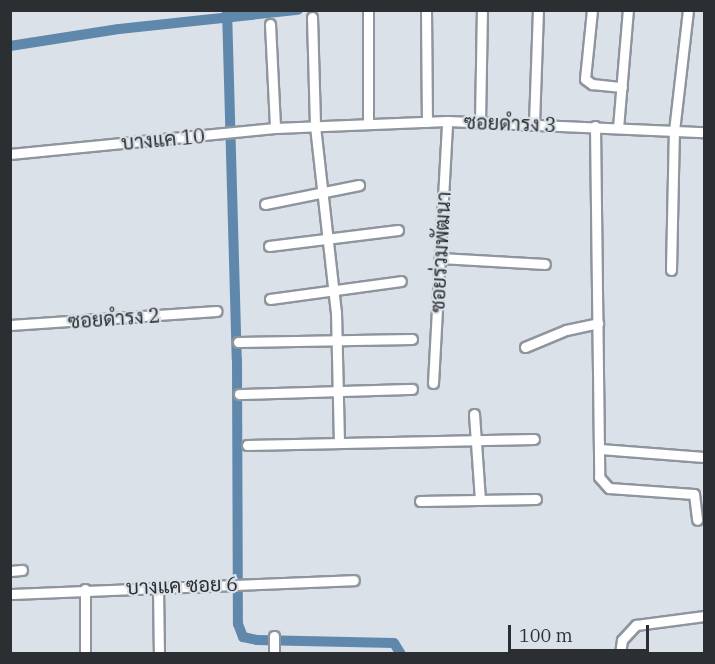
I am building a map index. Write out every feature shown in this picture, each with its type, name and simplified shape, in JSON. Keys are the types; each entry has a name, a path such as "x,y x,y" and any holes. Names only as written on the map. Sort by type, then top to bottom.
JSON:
{"street":[{"path":"368,10 368,124"},
{"path":"426,10 427,122"},
{"path":"480,122 482,10"},
{"path":"534,124 538,10"},
{"path":"592,10 585,79 592,84 622,87"},
{"path":"618,128 628,10"},
{"path":"671,270 674,131 688,10"},
{"path":"312,17 315,126 333,289 339,443"},
{"path":"270,24 275,128"},
{"name":"ซอยดำรง 3","path":"315,126 447,121 703,132"},
{"name":"ซอยร่วมพัฒนา","path":"433,383 447,121"},
{"name":"บางแค 10","path":"10,154 315,126"},
{"path":"595,126 602,484 694,494 696,520"},
{"path":"265,204 359,186"},
{"path":"269,246 398,230"},
{"path":"440,258 545,264"},
{"path":"270,299 402,281"},
{"name":"ซอยดำรง 2","path":"10,325 217,311"},
{"path":"525,347 566,330 598,323"},
{"path":"238,342 412,339"},
{"path":"239,394 412,389"},
{"path":"474,414 480,500"},
{"path":"247,445 534,439"},
{"path":"600,449 705,457"},
{"path":"420,501 536,499"},
{"path":"10,571 22,570"},
{"name":"บางแค ซอย 6","path":"10,594 158,586 354,580"},
{"path":"158,586 159,654"},
{"path":"85,589 85,654"},
{"path":"620,654 622,640 636,625 704,616"},
{"path":"274,636 274,654"}],"waterway":[{"path":"227,10 237,360 238,624 243,637 257,640 394,643 401,654"},
{"path":"10,46 119,29 298,10"}]}
